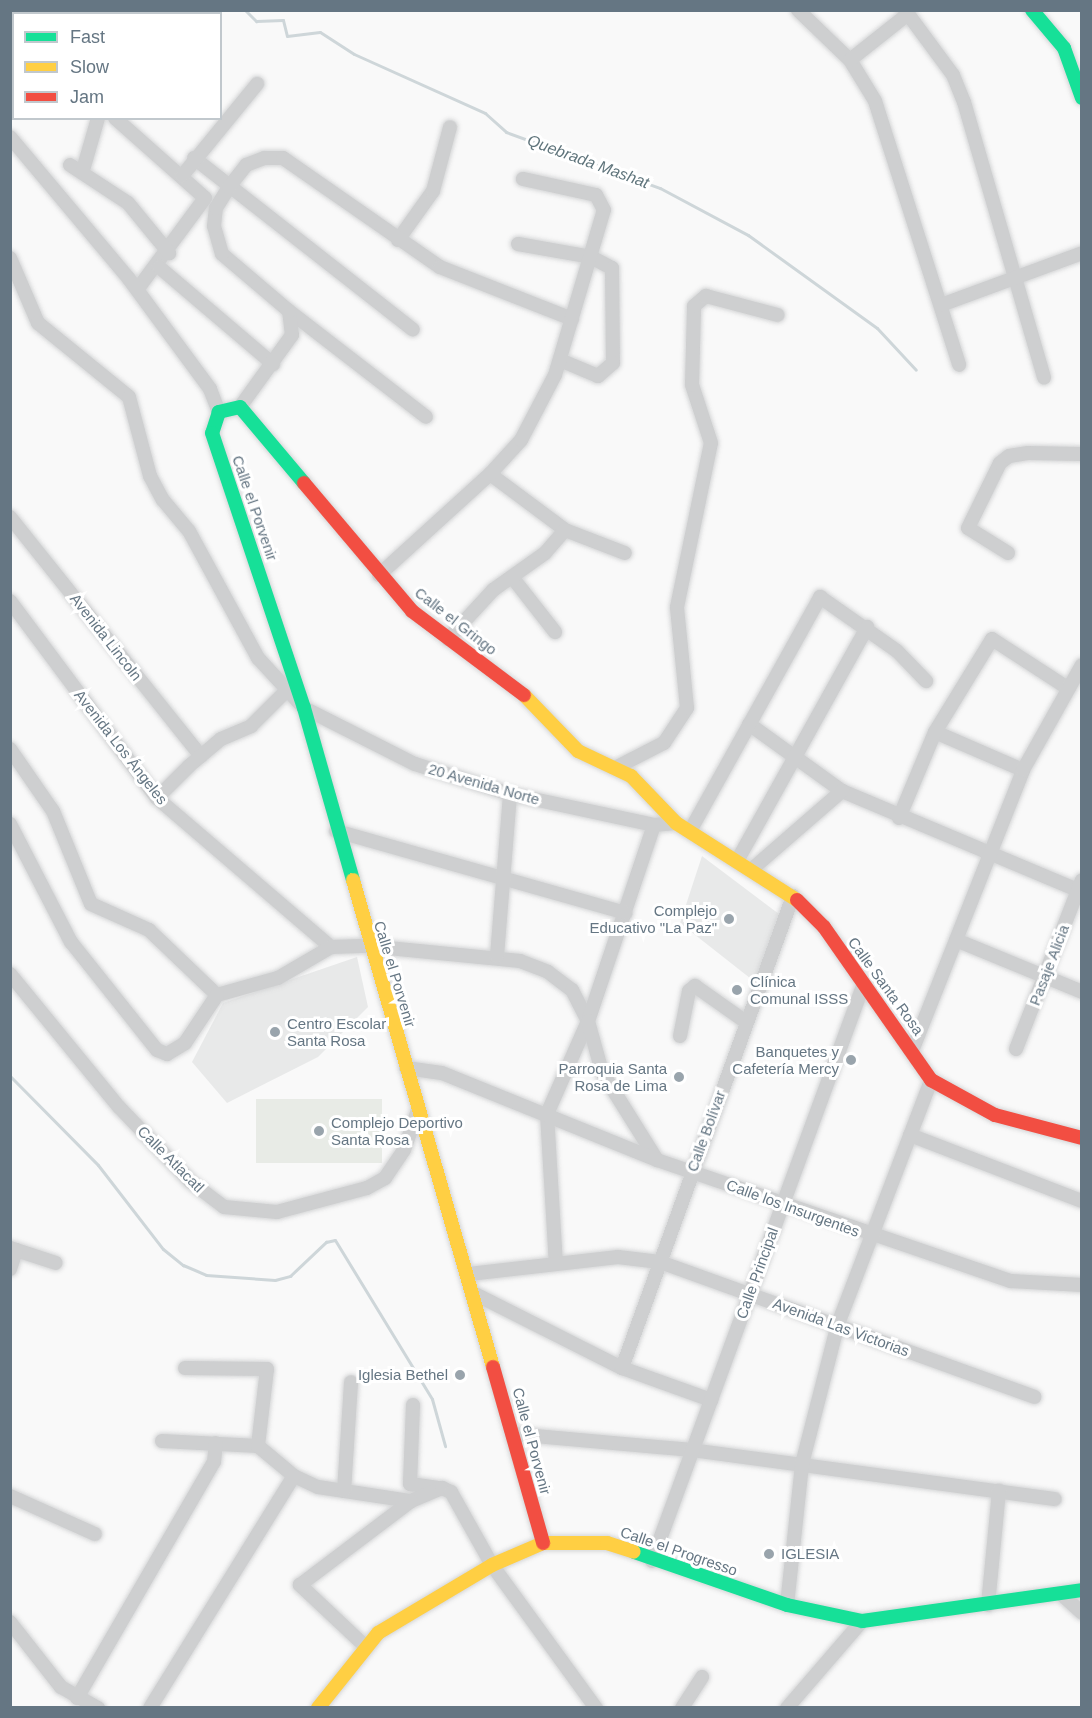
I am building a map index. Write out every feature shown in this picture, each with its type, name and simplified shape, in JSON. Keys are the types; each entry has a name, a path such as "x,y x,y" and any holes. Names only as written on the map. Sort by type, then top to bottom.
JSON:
{"street":[{"path":"798,10 850,60 878,110 959,365"},
{"path":"1032,10 1064,48 1078,76 1082,98"},
{"path":"850,60 907,12 953,75 1044,378"},
{"path":"222,118 257,84"},
{"path":"97,120 76,168 128,203 169,253"},
{"path":"117,120 205,198 159,267 137,290"},
{"path":"182,176 218,122"},
{"path":"398,240 433,191 450,127"},
{"name":"Calle el Porvenir","path":"10,137 137,290 210,389 216,415 212,433 304,708 368,945 475,1294 543,1543"},
{"path":"194,158 413,330"},
{"path":"426,417 289,311 222,254 216,208 246,165 284,158 398,240 466,280 572,319"},
{"path":"379,575 490,474 520,440 560,360 602,220 601,200 582,190 523,178"},
{"path":"518,244 591,257 612,268 613,363 598,376 560,360"},
{"path":"941,305 1014,275 1082,253"},
{"name":"20 Avenida Norte","path":"10,258 38,323 129,397 150,476 163,501 189,531 258,658 304,708 415,764 510,794 654,825 676,823"},
{"path":"159,267 273,364"},
{"path":"617,767 664,743 687,708 677,607 711,443 692,386 694,306 706,296 778,315"},
{"path":"216,415 240,407 273,364 292,335 289,311"},
{"name":"Calle el Gringo","path":"240,407 379,575 448,639 519,690 578,751 617,767 676,823"},
{"path":"1008,553 994,549 968,528 1000,463 1018,454 1082,454"},
{"path":"490,474 565,531 625,553"},
{"name":"Avenida Lincoln","path":"10,518 201,756"},
{"path":"448,639 512,577 565,531"},
{"path":"512,577 555,632"},
{"path":"690,831 813,602 828,598 867,627 926,681"},
{"name":"Avenida Los Ángeles","path":"10,601 157,798 331,947"},
{"path":"737,861 799,757 867,627"},
{"path":"899,818 935,732 992,639 1066,687"},
{"path":"912,1050 1023,770 1066,687 1082,665"},
{"path":"157,798 201,756 251,726 287,690"},
{"path":"749,724 799,757 842,791 899,818 1080,887"},
{"path":"935,732 1023,770"},
{"path":"10,749 53,811 91,904 149,930 217,995"},
{"path":"751,870 842,791"},
{"path":"497,956 501,881 510,794"},
{"name":"Calle Santa Rosa","path":"676,823 793,896 824,927 863,986 912,1050 931,1080 996,1115 1082,1138"},
{"path":"10,824 70,942 157,1050 167,1054 185,1043 217,995 278,978 331,947 368,945 497,956 548,972 580,999 602,1072 657,1160"},
{"path":"556,1264 548,1114 588,1021 654,825"},
{"path":"336,831 501,881 626,913"},
{"name":"Pasaje Alicia","path":"1016,1049 1046,978 1080,887"},
{"name":"Calle Bolívar","path":"622,1368 691,1172 793,896"},
{"path":"956,940 1082,992"},
{"name":"Calle Atlacatl","path":"10,974 119,1107 191,1182 224,1207 254,1214 277,1212 367,1188 385,1178 404,1150 418,1110"},
{"path":"681,1036 689,992 695,986 746,1022"},
{"name":"Calle Principal","path":"652,1561 863,986"},
{"name":"Calle los Insurgentes","path":"406,1068 442,1073 657,1160 783,1202 872,1237 1011,1281 1082,1285"},
{"path":"787,1605 802,1464 838,1324 931,1080"},
{"path":"910,1136 1082,1201"},
{"path":"10,1269 13,1249 56,1263"},
{"name":"Avenida Las Victorias","path":"469,1274 618,1257 660,1262 838,1324 1034,1397"},
{"path":"475,1294 622,1368 711,1400"},
{"path":"184,1368 267,1369 258,1446"},
{"path":"344,1491 351,1382"},
{"path":"413,1405 410,1484 442,1488 458,1500 492,1565 596,1707"},
{"path":"513,1434 692,1450 1055,1499"},
{"path":"162,1441 258,1446 294,1476 344,1491 411,1501"},
{"path":"77,1698 214,1462 216,1443"},
{"path":"150,1707 294,1476"},
{"path":"366,1647 300,1585 411,1501 442,1488"},
{"path":"988,1605 999,1491"},
{"path":"10,1496 95,1534"},
{"name":"Calle el Progresso","path":"318,1707 378,1633 492,1565 543,1543 607,1543 652,1561 787,1605 862,1622 1082,1590"},
{"path":"1061,1594 1082,1613"},
{"path":"10,1622 61,1687 77,1698 98,1707"},
{"path":"787,1707 862,1622"},
{"path":"682,1707 702,1677"}],"shaded area":[{"name":"Complejo Educativo \"La Paz\"","path":"702,856 779,914 755,982 680,923"},
{"name":"Centro Escolar Santa Rosa","path":"357,957 368,1007 318,1057 227,1103 192,1062 223,1003"},
{"name":"Complejo Deportivo Santa Rosa","path":"256,1099 382,1099 382,1163 256,1163"}],"waterway":[{"name":"Quebrada Mashat","path":"245,10 256,21 283,20 287,36 320,32 354,54 485,113 506,132 660,188 748,235 877,328 916,370"},
{"path":"10,1076 98,1165 163,1249 183,1265 206,1275 275,1280 290,1276 326,1242 335,1240 432,1399 445,1446"}],"traffic: fast":[{"path":"1032,10 1064,48 1082,98"},
{"path":"304,483 240,407 219,412 212,433 304,708 353,880"},
{"path":"634,1552 787,1605 862,1621 1082,1590"}],"traffic: slow":[{"path":"524,695 578,751 631,776 676,823 797,900"},
{"path":"353,880 493,1367"},
{"path":"318,1708 378,1633 492,1565 543,1543 607,1543 634,1552"}],"traffic: jam":[{"path":"304,483 412,611 524,695"},
{"path":"797,900 824,927 931,1080 995,1115 1082,1138"},
{"path":"493,1367 543,1543"}],"place":[{"name":"Complejo Educativo \"La Paz\"","path":"729,919"},
{"name":"Clínica Comunal ISSS","path":"737,990"},
{"name":"Centro Escolar Santa Rosa","path":"275,1032"},
{"name":"Banquetes y Cafetería Mercy","path":"851,1060"},
{"name":"Parroquia Santa Rosa de Lima","path":"679,1077"},
{"name":"Complejo Deportivo Santa Rosa","path":"319,1131"},
{"name":"Iglesia Bethel","path":"460,1375"},
{"name":"IGLESIA","path":"769,1554"}]}
